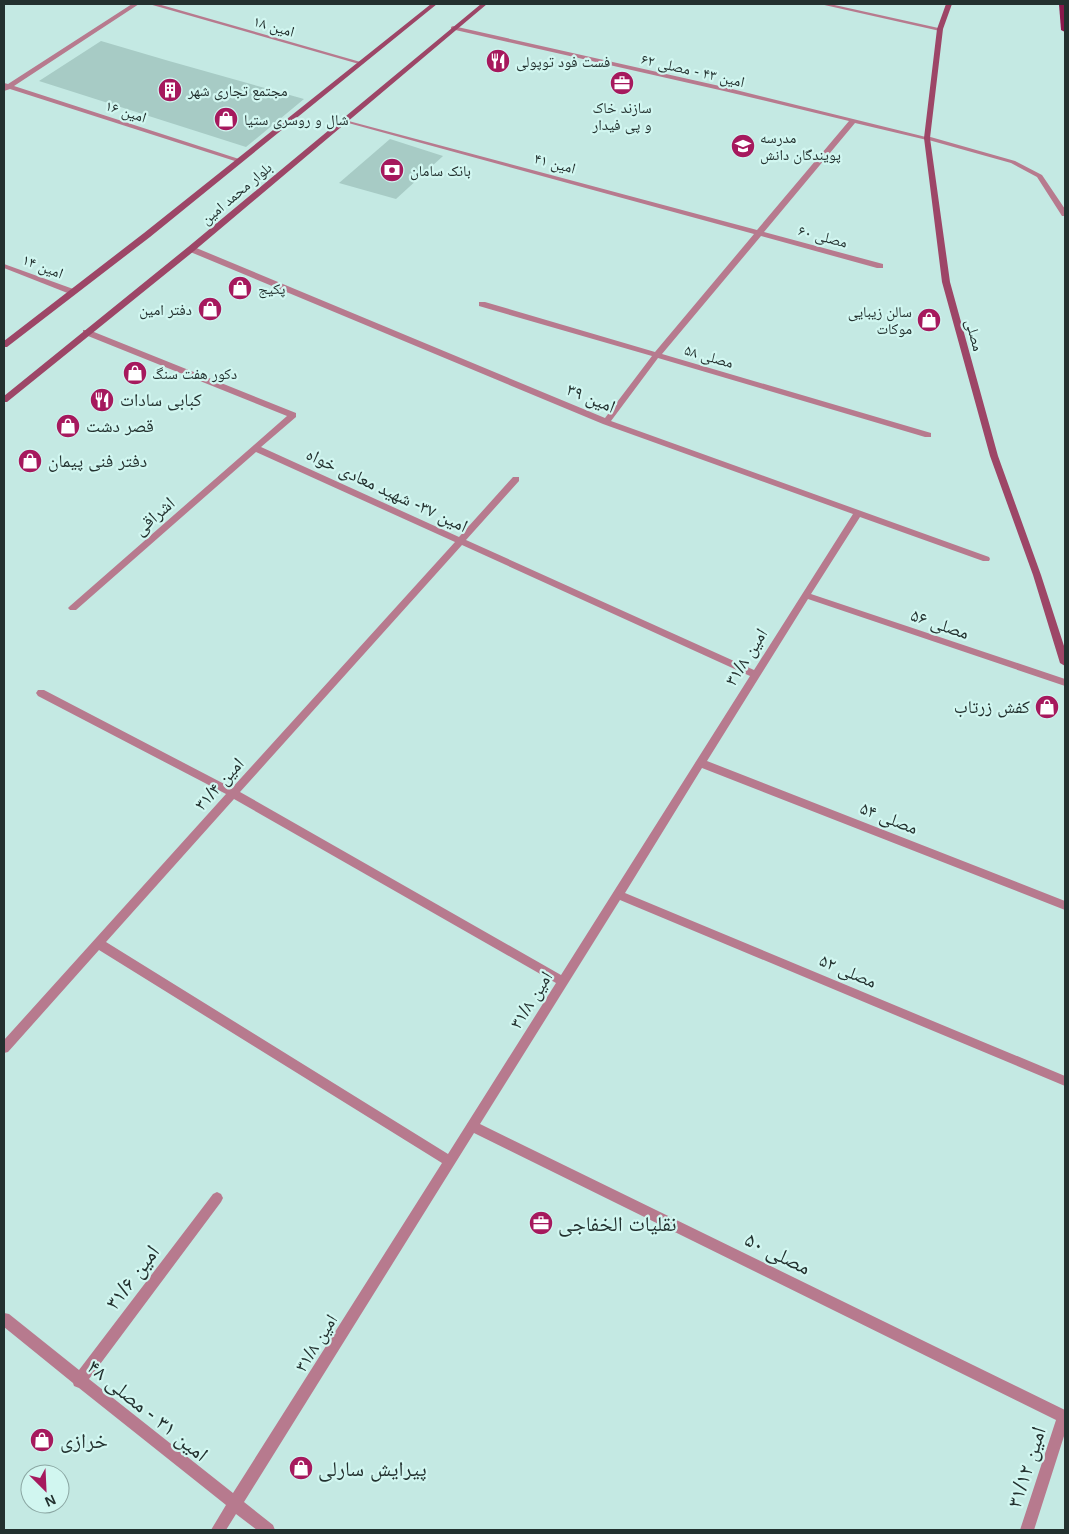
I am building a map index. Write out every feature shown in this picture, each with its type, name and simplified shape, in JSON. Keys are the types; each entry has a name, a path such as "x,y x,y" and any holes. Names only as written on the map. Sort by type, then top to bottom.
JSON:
{"main road":[{"name":"بلوار محمد امین","path":"4,344 240,160 434,4"},
{"name":"بلوار محمد امین","path":"4,400 191,249 484,4"},
{"name":"مصلی","path":"949,4 940,30 927,138 946,282 994,456 1037,575 1065,663"},
{"path":"1063,4 1065,30"}],"street":[{"path":"5,87 136,4"},
{"name":"امین ۱۸","path":"152,4 361,63"},
{"path":"823,4 940,30"},
{"name":"امین ۴۳ - مصلی ۶۲","path":"453,28 724,89 927,138 1013,162 1040,176 1065,214"},
{"name":"امین ۱۶","path":"5,87 240,160"},
{"name":"امین ۴۱","path":"343,120 759,233"},
{"path":"606,422 657,355 853,121"},
{"name":"مصلی ۶۰","path":"759,233 880,266"},
{"name":"امین ۳۹","path":"191,249 606,422 986,559"},
{"name":"امین ۱۴","path":"4,266 73,292"},
{"name":"مصلی ۵۸","path":"482,304 928,435"},
{"path":"86,332 293,415 255,448"},
{"name":"امین ۳۷- شهید معادی خواه","path":"255,448 755,674"},
{"name":"اشراقی","path":"73,608 255,448"},
{"name":"امین ۳۱/۴","path":"4,1048 516,479"},
{"name":"امین ۳۱/۸","path":"218,1530 857,514"},
{"name":"مصلی ۵۶","path":"805,595 1065,683"},
{"path":"40,693 233,793 563,982"},
{"name":"مصلی ۵۴","path":"700,763 1065,906"},
{"name":"مصلی ۵۲","path":"617,894 1065,1081"},
{"path":"98,944 450,1162"},
{"name":"مصلی ۵۰","path":"472,1126 1065,1417"},
{"name":"امین ۳۱/۶","path":"79,1381 217,1198"},
{"name":"امین ۳۱ - مصلی ۴۸","path":"4,1319 79,1381 268,1530"},
{"name":"امین ۳۱/۱۲","path":"1027,1530 1065,1417"}],"building":[{"name":"مجتمع تجاری شهر","path":"101,41 304,99 246,147 39,81"},
{"name":"بانک سامان","path":"390,139 443,156 396,199 339,183"}],"place":[{"name":"فست فود توپولی","path":"498,61"},
{"name":"سازند خاک و پی فیدار","path":"622,83"},
{"name":"مجتمع تجاری شهر","path":"170,90"},
{"name":"شال و روسری ستیا","path":"226,119"},
{"name":"مدرسه پویندگان دانش","path":"743,146"},
{"name":"بانک سامان","path":"392,170"},
{"name":"پکیج","path":"240,288"},
{"name":"دفتر امین","path":"210,309"},
{"name":"سالن زیبایی موکات","path":"929,320"},
{"name":"دکور هفت سنگ","path":"135,373"},
{"name":"کبابی سادات","path":"102,400"},
{"name":"قصر دشت","path":"68,426"},
{"name":"دفتر فنی پیمان","path":"30,461"},
{"name":"کفش زرتاب","path":"1047,707"},
{"name":"نقلیات الخفاجی","path":"541,1223"},
{"name":"خرازی","path":"42,1440"},
{"name":"پیرایش سارلی","path":"301,1468"}]}
